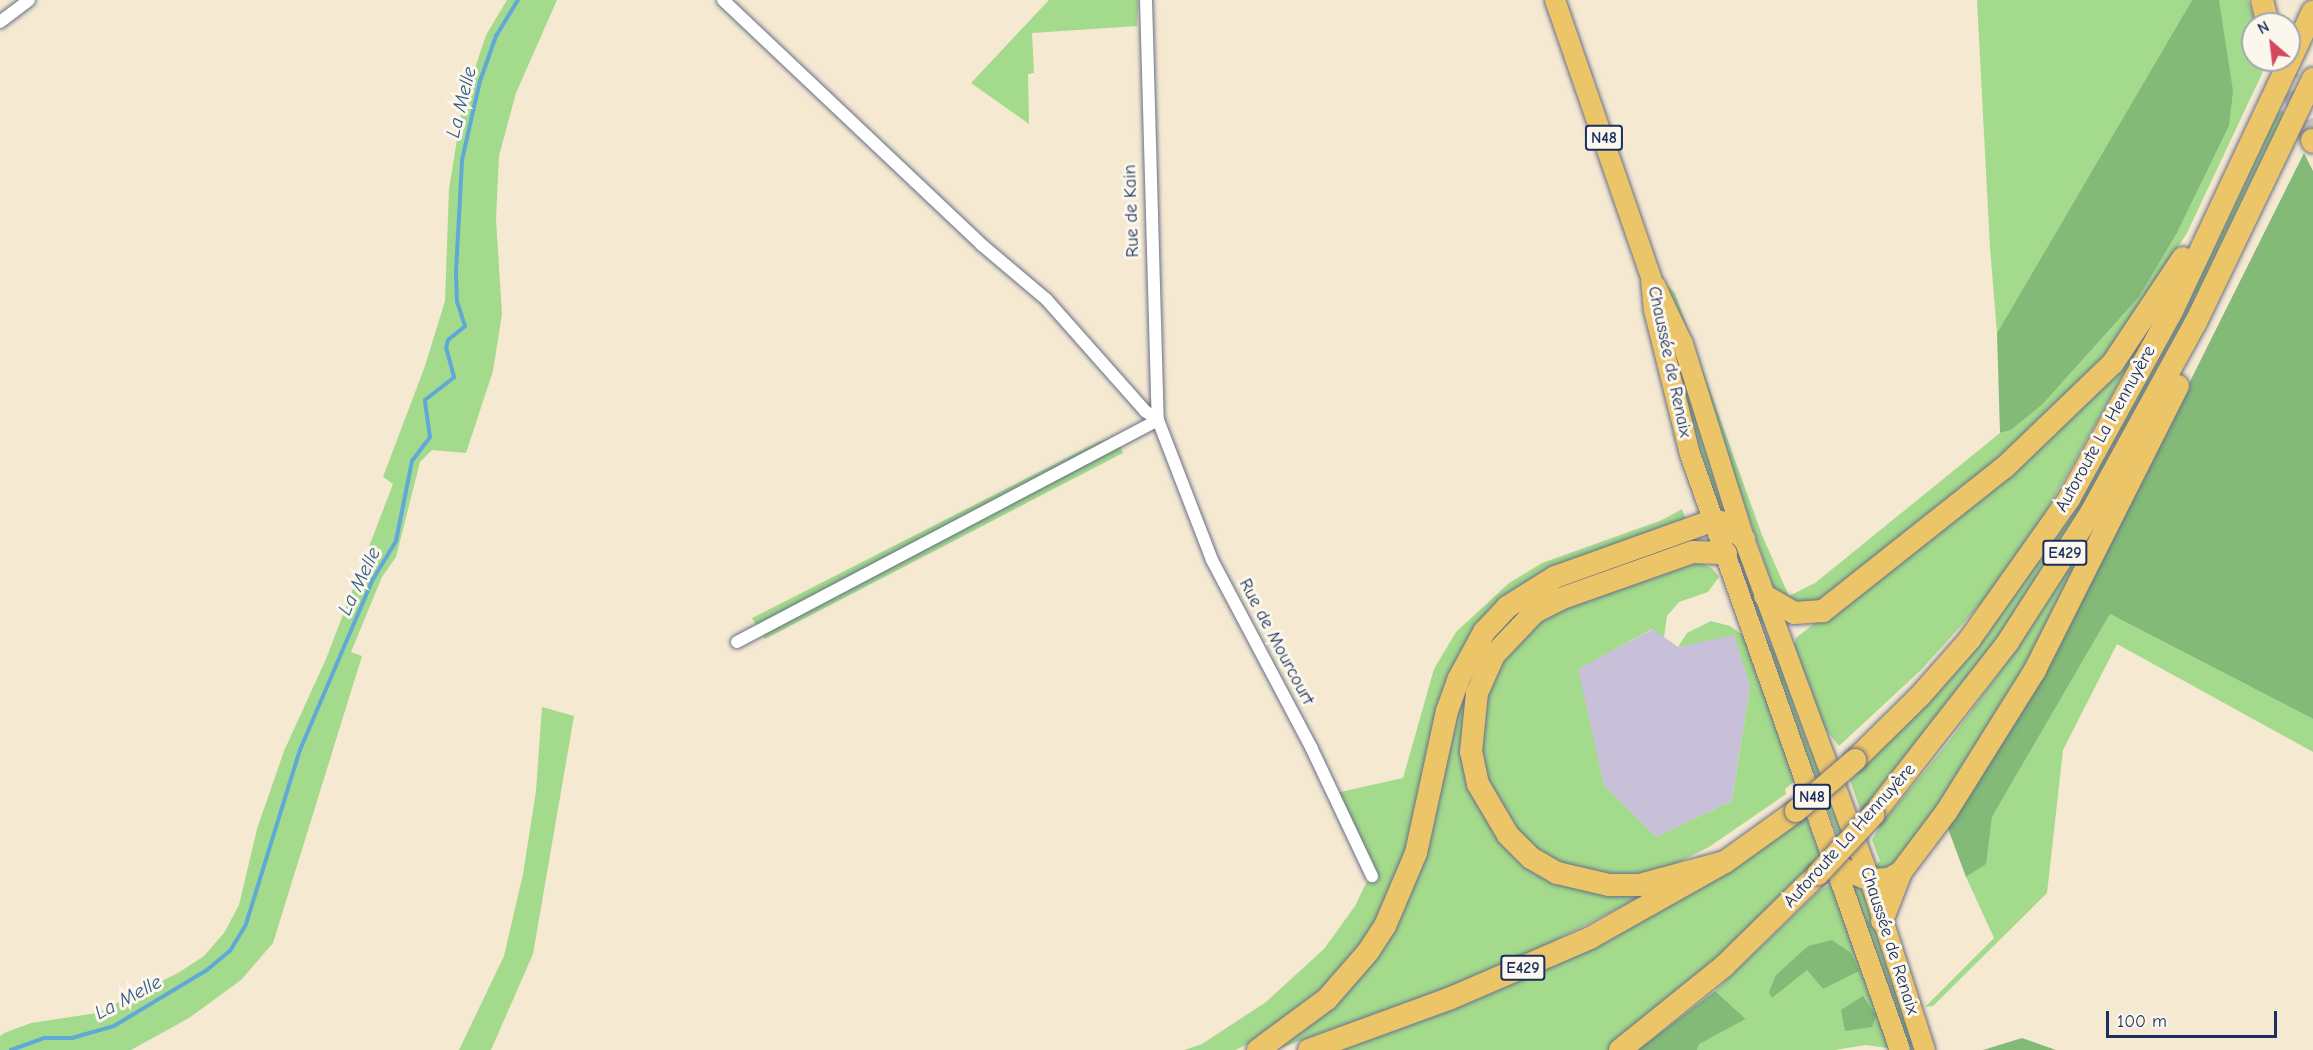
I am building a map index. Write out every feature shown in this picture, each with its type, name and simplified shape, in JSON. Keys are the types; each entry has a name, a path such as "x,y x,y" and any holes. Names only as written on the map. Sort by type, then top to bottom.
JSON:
{"highway":[{"name":"Autoroute La Hennuyère","path":"1309,1050 1451,998 1590,938 1725,862 1796,811 1855,760 1963,647 2028,562 2069,498 2172,311 2254,143 2313,12"},
{"name":"Autoroute La Hennuyère","path":"1620,1050 1724,966 1828,870 2008,642 2092,511 2222,269 2313,80"},
{"path":"1765,596 1794,613 1810,614 1829,607 2005,467 2065,413 2113,363 2147,316 2200,229 2228,172 2254,143"},
{"path":"1882,921 1901,872 1988,748 2060,623 2216,305 2222,269"},
{"path":"1258,1050 1327,999 1351,974 1385,927 1416,853 1447,711 1468,655 1484,632 1507,607 1555,577 1714,520 1730,525 1744,539"},
{"path":"1725,862 1639,885 1609,885 1557,873 1531,858 1508,835 1478,784 1470,752 1477,693 1494,655 1515,628 1535,612 1560,599 1693,552 1726,553"},
{"path":"1828,870 1870,880 1889,879 1901,872"}],"main road":[{"name":"N48","path":"1555,0 1651,278"},
{"name":"Chaussée de Renaix","path":"1651,278 1681,421 1828,870 1900,1050"},
{"name":"Chaussée de Renaix","path":"1651,278 1683,344 1744,539 1870,880 1925,1050"}],"street":[{"path":"0,22 29,0"},
{"path":"723,0 982,245 1046,299 1145,411 1158,420 737,642"},
{"name":"Rue de Kain","path":"1146,0 1158,420"},
{"name":"Rue de Mourcourt","path":"1158,420 1212,560 1311,747 1372,876"}],"shaded area":[{"path":"1653,629 1678,647 1734,634 1750,686 1732,801 1656,837 1604,786 1577,669"}],"green space":[{"path":"507,0 557,0 516,93 499,156 496,219 502,314 493,371 466,453 432,450 420,462 396,557 382,577 351,652 362,656 273,943 241,980 189,1018 131,1050 0,1050 0,1036 4,1033 31,1023 97,1013 178,973 204,956 224,933 239,905 257,829 284,751 326,659 393,484 383,477 425,366 445,301 449,189 462,108 486,35"},
{"path":"1049,0 1138,0 1137,26 1032,33 1034,73 1028,74 1029,124 971,83"},
{"path":"1977,0 2192,0 1997,333 1990,248"},
{"path":"2192,0 2219,0 2233,91 2229,126 2177,233 2139,297 2042,405 2011,430 2000,433 1997,333"},
{"path":"2219,0 2248,0 2252,12 2241,12 2241,72 2263,72 2187,233 2116,344 2048,419 1814,608 1776,595 1668,286 1675,293 1762,535 1789,596 1815,583 2000,433 2011,430 2042,405 2139,297 2177,233 2229,126"},
{"path":"2282,110 2287,121 2168,362 2023,608 1861,812 1850,780 2004,607 2274,116"},
{"path":"2304,153 2313,171 2313,719 2110,614 1992,817 1986,864 1966,877 1947,826 2045,672"},
{"path":"2162,306 2038,526 1988,596 1921,670 1839,746 1822,725 1794,645 1796,638 2015,465"},
{"path":"1665,314 1739,531 1718,513 1693,438"},
{"path":"1117,436 1123,453 765,639 752,618 1098,442"},
{"path":"1682,509 1703,564 1712,568 1719,577 1708,592 1679,602 1667,616 1664,637 1652,629 1578,669 1604,785 1656,837 1732,801 1750,686 1734,635 1678,647 1687,633 1711,621 1730,626 1744,636 1797,779 1785,789 1786,794 1709,847 1661,871 1658,888 1548,944 1440,991 1275,1050 1264,1037 1235,1050 1184,1050 1202,1044 1266,1002 1324,949 1355,906 1369,877 1327,795 1403,778 1434,669 1456,632 1509,583 1542,563 1662,520"},
{"path":"2101,518 2057,620 1908,859 1885,874 1872,868 1880,861 1872,840 1880,826 1947,744 2008,661"},
{"path":"1726,535 1736,541 1767,627 1754,616"},
{"path":"2110,614 2313,719 2313,752 2117,644 2063,750 2047,893 1933,1006 1925,1007 1994,938 1966,877 1985,864 1992,817"},
{"path":"1759,630 1775,650 1809,747 1815,751 1854,850 1854,867 1846,858"},
{"path":"542,707 574,716 533,954 491,1050 459,1050 504,956 523,874 536,791"},
{"path":"1806,817 1821,857 1770,914 1611,1050 1329,1050 1434,1011"},
{"path":"1846,877 1864,883 1922,1050 1909,1050"},
{"path":"1833,883 1894,1049 1866,1045 1835,1050 1697,1050 1698,1044 1746,1019 1715,991 1819,891","holes":["1833,940 1823,989 1807,969 1772,998"]},
{"path":"1832,940 1851,953 1859,971 1823,989 1807,970 1772,998 1769,992 1776,975 1808,946"},
{"path":"1715,991 1746,1019 1699,1044 1697,1050 1638,1050"},
{"path":"1863,996 1876,1016 1872,1027 1845,1031 1841,1010"},
{"path":"2022,1038 2056,1050 1983,1050"}],"waterway":[{"name":"La Melle","path":"11,1050 44,1038 72,1038 114,1026 207,970 230,951 246,924 300,750 372,581 396,541 412,461 430,437 425,400 454,377 446,348 448,340 465,326 457,302 456,272 462,160 480,81 496,36 518,0"}],"tunnel":[{"path":"2285,72 2312,140"}]}
